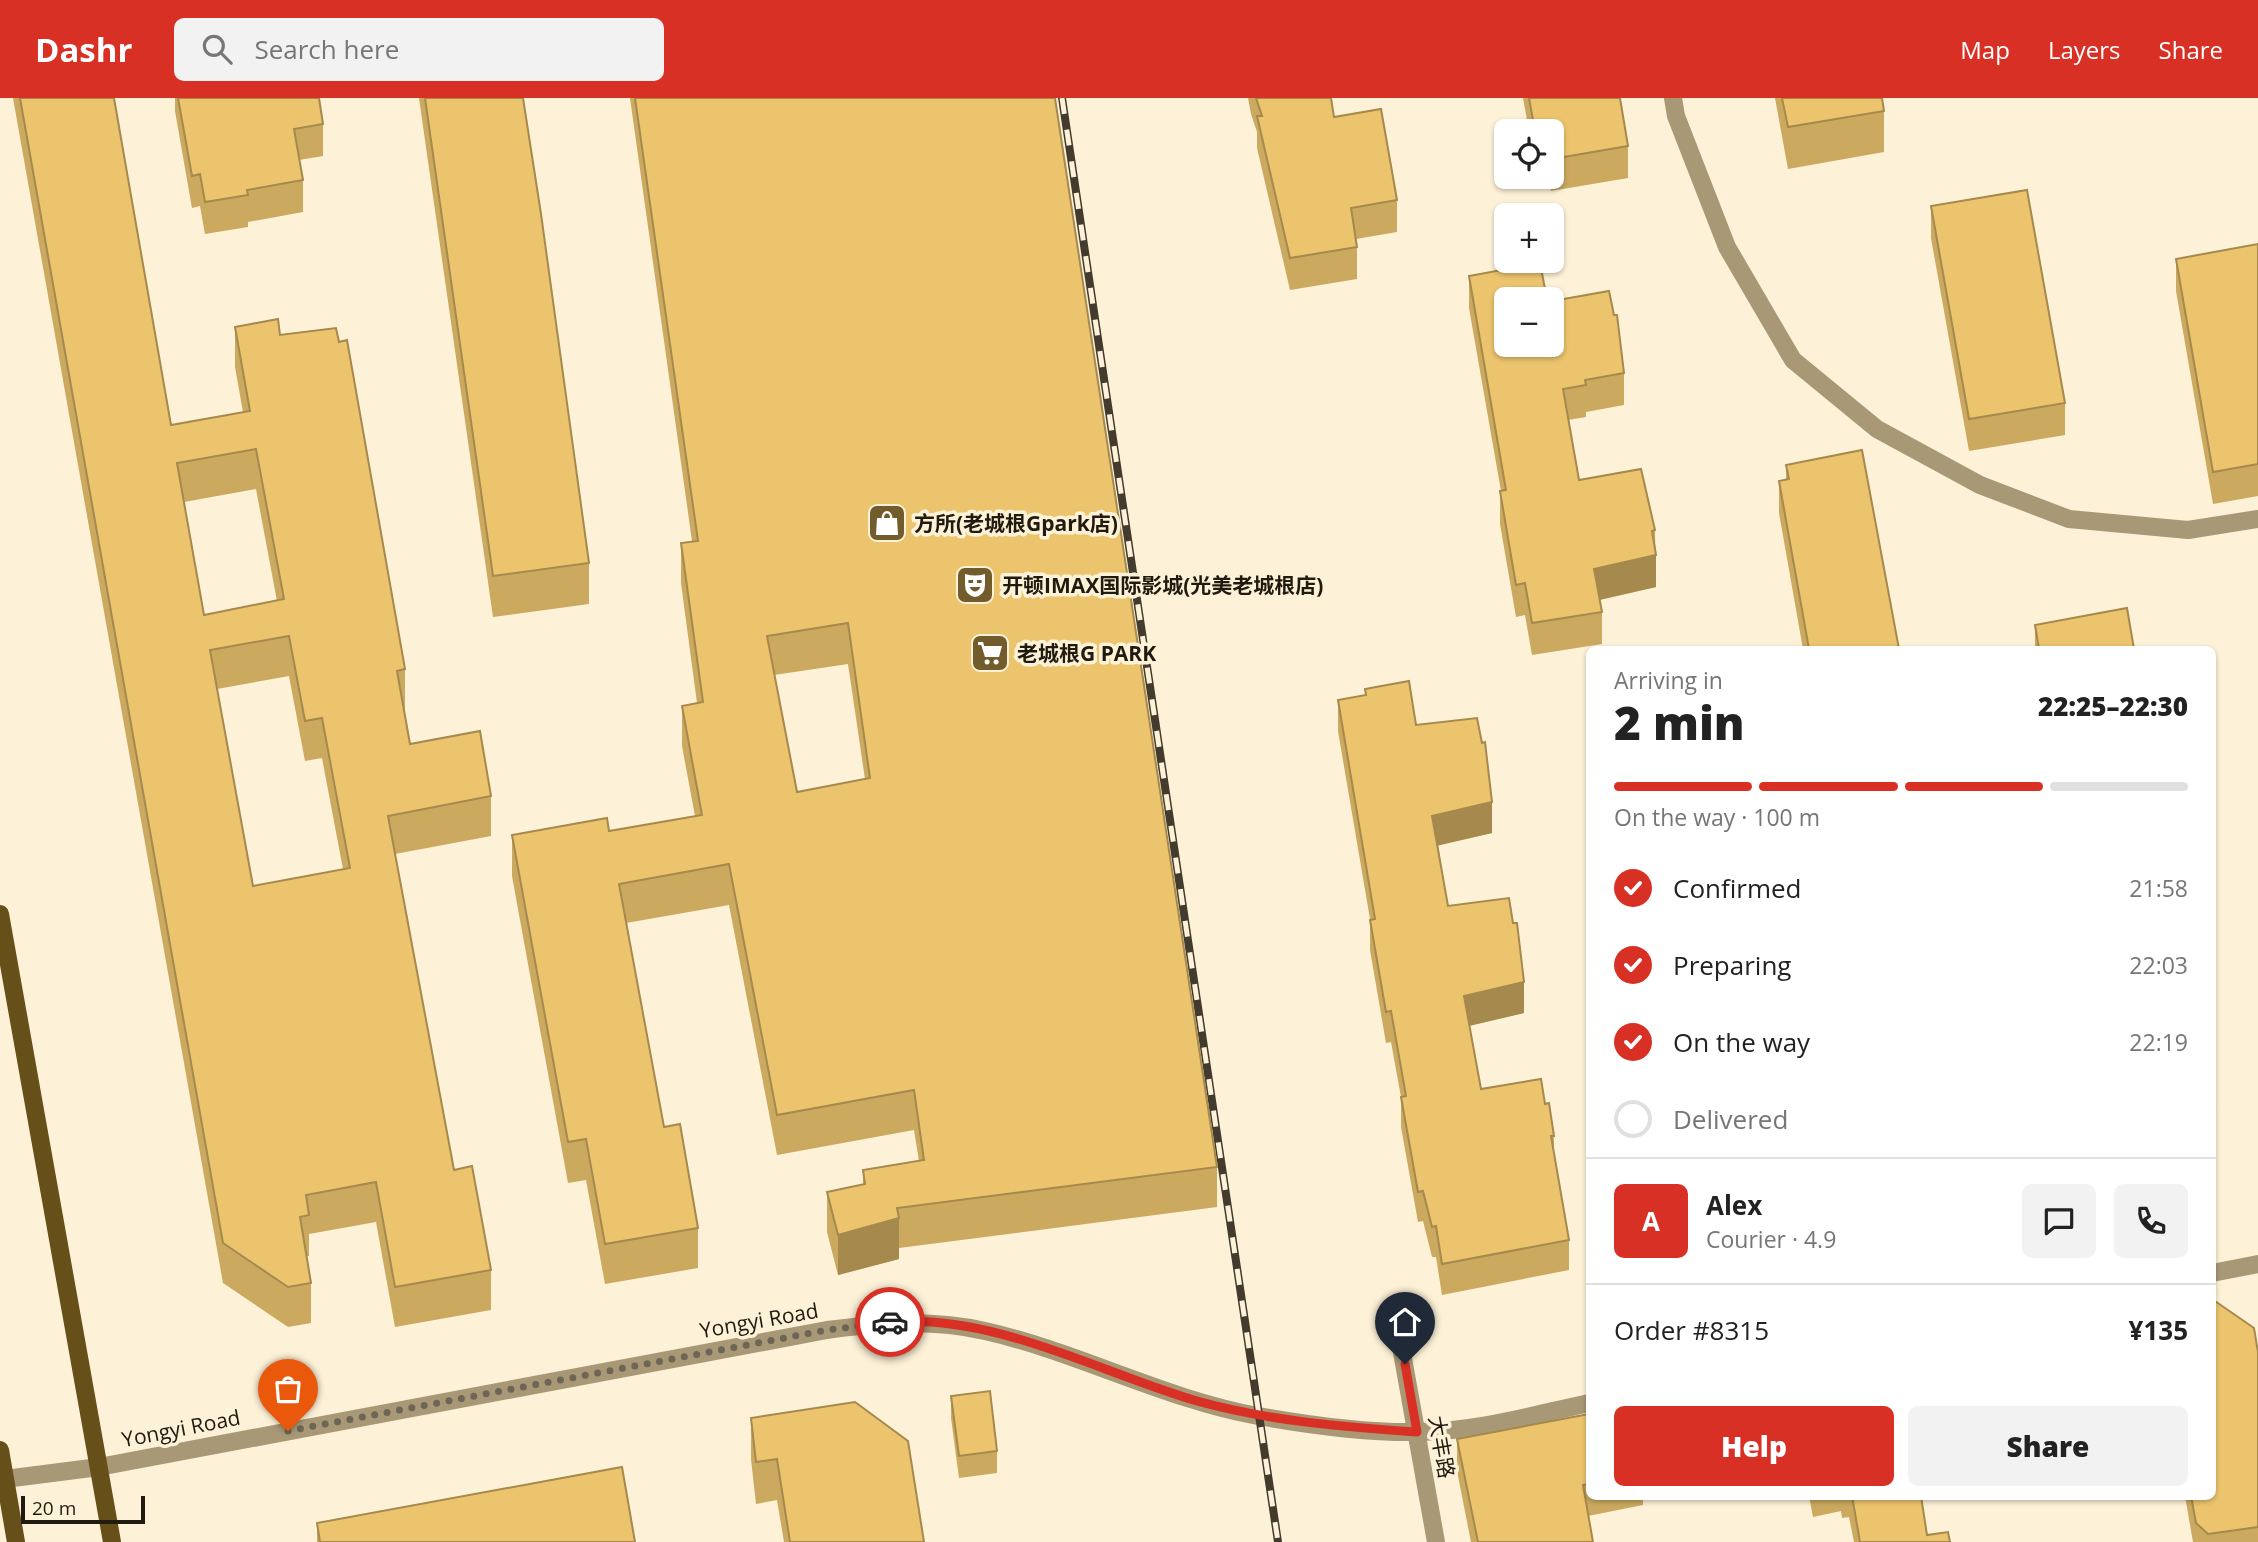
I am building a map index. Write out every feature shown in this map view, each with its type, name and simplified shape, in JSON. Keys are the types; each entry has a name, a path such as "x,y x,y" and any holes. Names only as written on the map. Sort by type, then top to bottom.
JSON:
{"main road":[{"path":"0,914 112,1542"},
{"path":"0,1450 16,1542"}],"street":[{"path":"1673,98 1676,116 1727,247 1793,360 1877,429 1980,485 2069,519 2188,530 2258,519"},
{"path":"2216,1272 2258,1264"},
{"name":"大丰路","path":"1396,1319 1436,1542"},
{"name":"Yongyi Road","path":"3,1476 99,1466 827,1330 894,1322 984,1330 1196,1401 1258,1416 1417,1432 1471,1427 1586,1404"}],"building":[{"path":"20,98 114,98 171,425 250,411 235,327 278,319 280,335 336,328 339,342 347,340 405,669 397,671 410,744 480,731 491,796 388,816 454,1170 472,1166 491,1270 395,1287 376,1182 306,1195 309,1215 300,1217 311,1283 288,1287 223,1243","holes":["256,449 284,599 204,615 177,463","289,636 305,721 322,718 350,868 253,886 210,650"]},
{"path":"178,98 319,98 323,124 294,129 303,180 247,190 248,195 205,202 200,174 192,176"},
{"path":"425,98 523,98 589,563 493,576"},
{"name":"老城根G PARK","path":"635,98 1055,98 1217,1167 897,1208 899,1218 838,1235 827,1192 865,1184 863,1170 924,1160 914,1090 777,1115 729,864 619,884 664,1127 680,1124 698,1228 605,1244 586,1139 568,1142 512,835 607,818 609,831 702,815 682,706 703,702 681,543 698,541","holes":["848,623 870,778 797,792 767,636"]},
{"path":"1256,98 1331,98 1334,117 1381,109 1397,200 1351,208 1357,247 1290,258 1257,116 1262,116"},
{"path":"1529,98 1620,98 1628,146 1564,157 1564,119 1533,119"},
{"path":"1782,98 1882,98 1884,111 1788,127"},
{"path":"2027,190 2065,403 1969,419 1931,206"},
{"path":"2258,244 2258,464 2213,472 2176,259"},
{"path":"1494,271 1542,273 1545,287 1494,287 1494,357 1564,357 1564,299 1609,291 1614,315 1617,315 1624,373 1585,380 1586,385 1563,389 1579,480 1641,469 1655,530 1652,531 1656,555 1594,569 1602,612 1532,623 1525,583 1516,585 1500,491 1506,490 1469,276"},
{"path":"1862,450 1898,646 1808,646 1779,481 1789,479 1786,465"},
{"path":"2127,608 2133,646 2038,646 2035,625"},
{"path":"1409,681 1416,725 1477,718 1482,743 1485,742 1492,802 1432,816 1448,906 1509,898 1513,923 1517,923 1524,982 1464,996 1481,1089 1541,1079 1545,1104 1549,1103 1554,1136 1551,1136 1569,1240 1442,1264 1436,1226 1432,1227 1423,1191 1418,1192 1401,1097 1406,1096 1391,1011 1386,1012 1370,920 1375,919 1338,700 1366,695 1365,689"},
{"path":"2216,1302 2254,1328 2258,1352 2258,1527 2208,1534 2196,1523 2192,1500 2216,1500"},
{"path":"990,1391 997,1451 959,1456 951,1396"},
{"path":"855,1402 908,1441 924,1542 790,1542 777,1459 756,1462 751,1418"},
{"path":"1586,1415 1586,1484 1583,1485 1593,1542 1478,1542 1457,1439"},
{"path":"622,1467 635,1542 320,1542 317,1523"},
{"path":"1853,1500 1922,1500 1927,1535 1948,1532 1950,1542 1860,1542"}],"railway":[{"path":"1062,98 1278,1542"}],"way so far":[{"path":"288,1431 827,1330 890,1322"}],"place":[{"name":"方所(老城根Gpark店)","path":"887,523"},
{"name":"开顿IMAX国际影城(光美老城根店)","path":"975,585"},
{"name":"老城根G PARK","path":"990,653"}],"route":[{"path":"890,1322 984,1330 1196,1401 1258,1416 1353,1428 1417,1432 1405,1364"}]}
